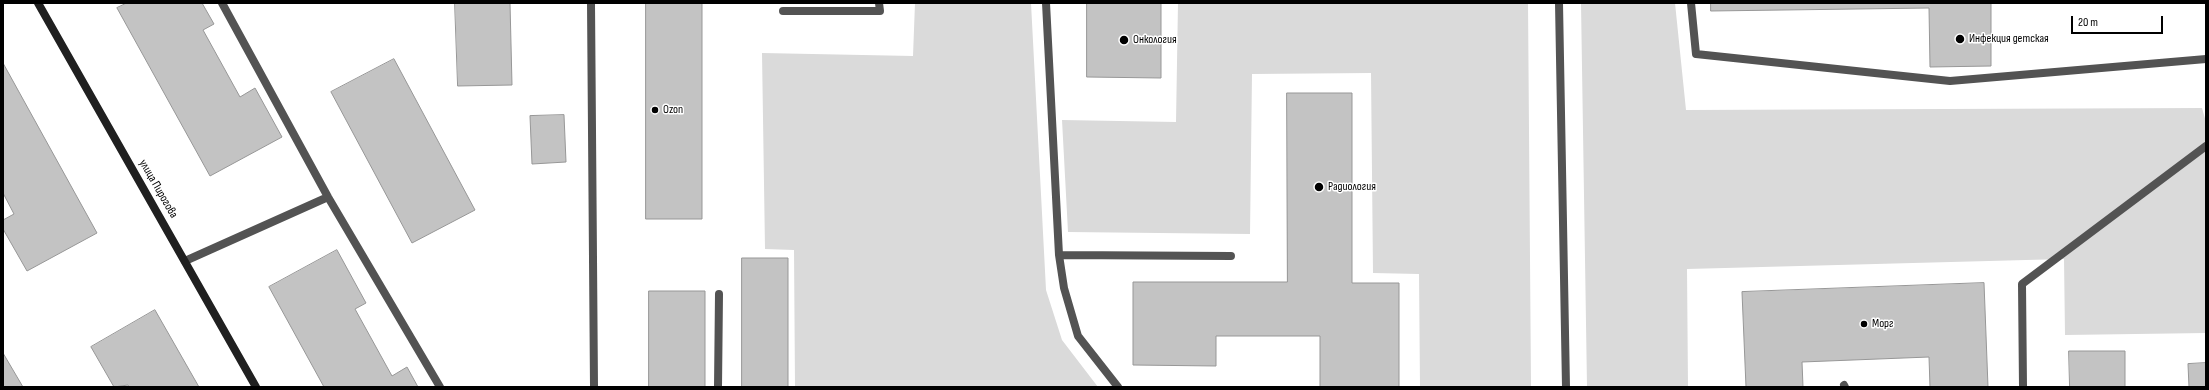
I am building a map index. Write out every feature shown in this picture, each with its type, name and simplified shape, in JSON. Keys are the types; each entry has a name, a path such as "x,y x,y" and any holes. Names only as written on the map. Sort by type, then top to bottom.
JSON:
{"street":[{"name":"улица Пирогова","path":"38,3 256,387"},
{"path":"222,3 328,197 440,387"},
{"path":"591,3 594,387"},
{"path":"784,11 880,11 880,3"},
{"path":"1046,3 1059,255 1064,288 1078,336 1118,387"},
{"path":"1559,3 1566,387"},
{"path":"1692,3 1696,54 1704,55 1950,81 2206,59"},
{"path":"2023,387 2022,284 2206,146"},
{"path":"185,261 328,197"},
{"path":"1059,255 1231,256"},
{"path":"718,387 719,294"}],"shaded area":[{"path":"915,3 1031,3 1046,290 1062,340 1098,387 795,387 794,250 765,249 762,53 913,56"},
{"path":"1178,3 1528,3 1531,387 1420,387 1419,274 1373,273 1371,73 1252,74 1250,234 1068,232 1062,120 1176,122"},
{"path":"1581,3 1675,3 1686,110 2202,108 2206,122 2206,333 2065,335 2064,259 1687,269 1688,387 1587,387"}],"building":[{"path":"127,3 202,3 214,24 203,30 240,97 255,88 282,137 210,176 117,8"},
{"path":"455,3 510,3 512,85 458,86"},
{"path":"646,3 702,3 702,219 646,219"},
{"name":"Онкология","path":"1087,3 1161,3 1161,78 1087,77"},
{"name":"Инфекция детская","path":"1711,3 1991,3 1991,66 1930,67 1929,8 1711,11"},
{"path":"394,59 475,210 412,243 331,92"},
{"path":"3,63 97,233 27,271 3,229 3,220 14,214 3,193"},
{"name":"Радиология","path":"1287,93 1352,93 1352,283 1399,283 1399,387 1320,387 1320,336 1216,336 1216,366 1133,365 1133,282 1287,282"},
{"path":"564,115 566,162 532,164 530,116"},
{"path":"337,250 366,303 355,309 392,376 407,367 418,387 324,387 269,287"},
{"path":"742,258 788,258 788,387 742,387"},
{"name":"Морг","path":"1984,283 1988,387 1930,387 1929,357 1802,362 1803,387 1746,387 1742,292"},
{"path":"649,291 705,291 705,387 649,387"},
{"path":"155,310 199,387 129,387 128,385 114,387 91,347"},
{"path":"2069,351 2125,351 2125,387 2070,387"},
{"path":"3,353 23,387 3,387"},
{"path":"2206,363 2206,387 2189,387 2188,364"}],"place":[{"name":"Инфекция детская","path":"1960,39"},
{"name":"Онкология","path":"1124,40"},
{"name":"Ozon","path":"655,110"},
{"name":"Радиология","path":"1319,187"},
{"name":"Морг","path":"1864,324"}]}
